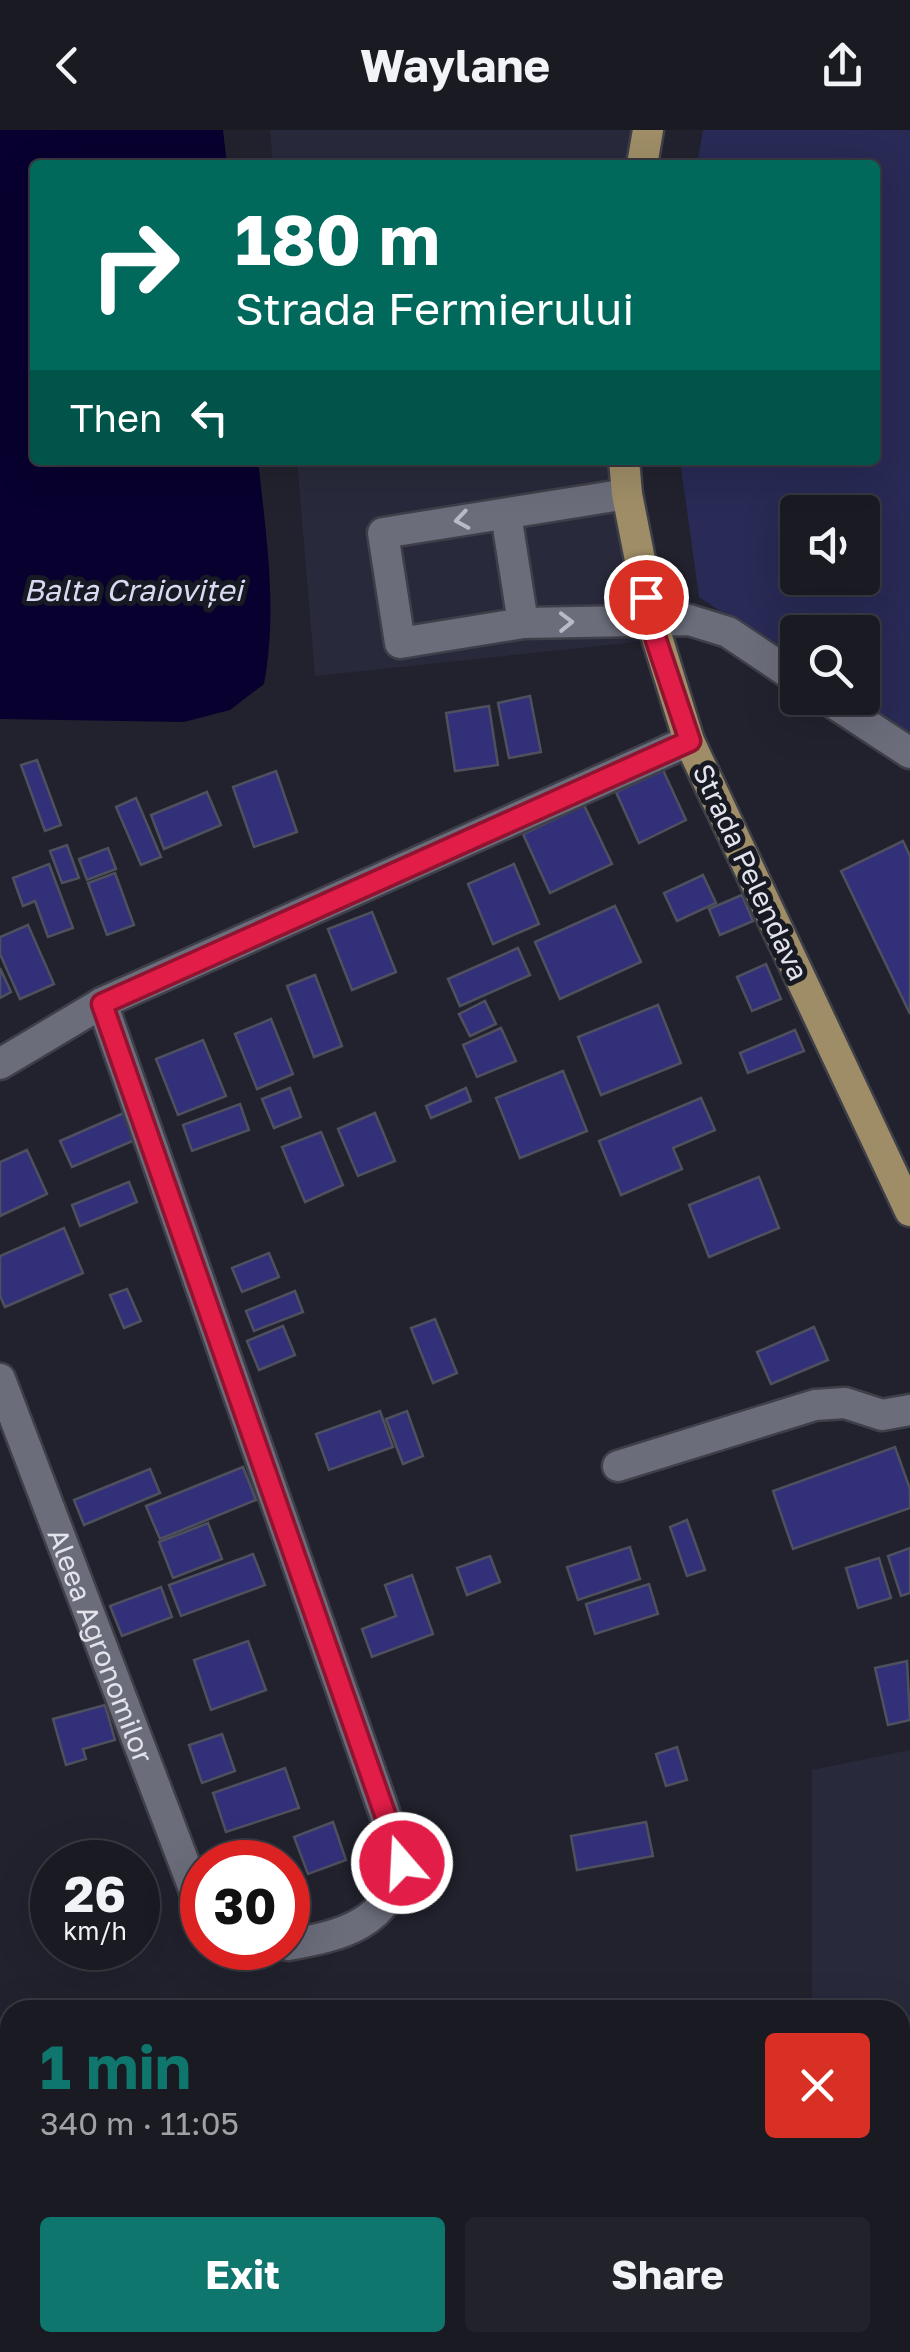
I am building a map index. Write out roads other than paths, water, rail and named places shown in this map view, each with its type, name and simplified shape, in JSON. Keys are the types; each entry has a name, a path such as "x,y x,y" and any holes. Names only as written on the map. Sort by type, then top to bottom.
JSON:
{"main road":[{"path":"643,160 648,130"},
{"name":"Strada Pelendava","path":"625,465 652,621 690,741 910,1210"}],"street":[{"path":"628,494 383,533 400,643 522,623 690,620 728,632 780,667"},
{"path":"506,514 522,623"},
{"path":"852,715 910,753"},
{"path":"0,1064 102,1004 690,741"},
{"path":"102,1004 402,1863 396,1888 378,1911 357,1926 310,1941"},
{"name":"Aleea Agronomilor","path":"0,1379 180,1852"},
{"path":"618,1466 815,1404 845,1403 882,1415 910,1410"}],"water":[{"name":"Balta Craioviței","path":"0,130 223,130 226,160 30,160 30,465 258,465 269,572 270,628 264,684 230,710 184,722 0,719"}]}
